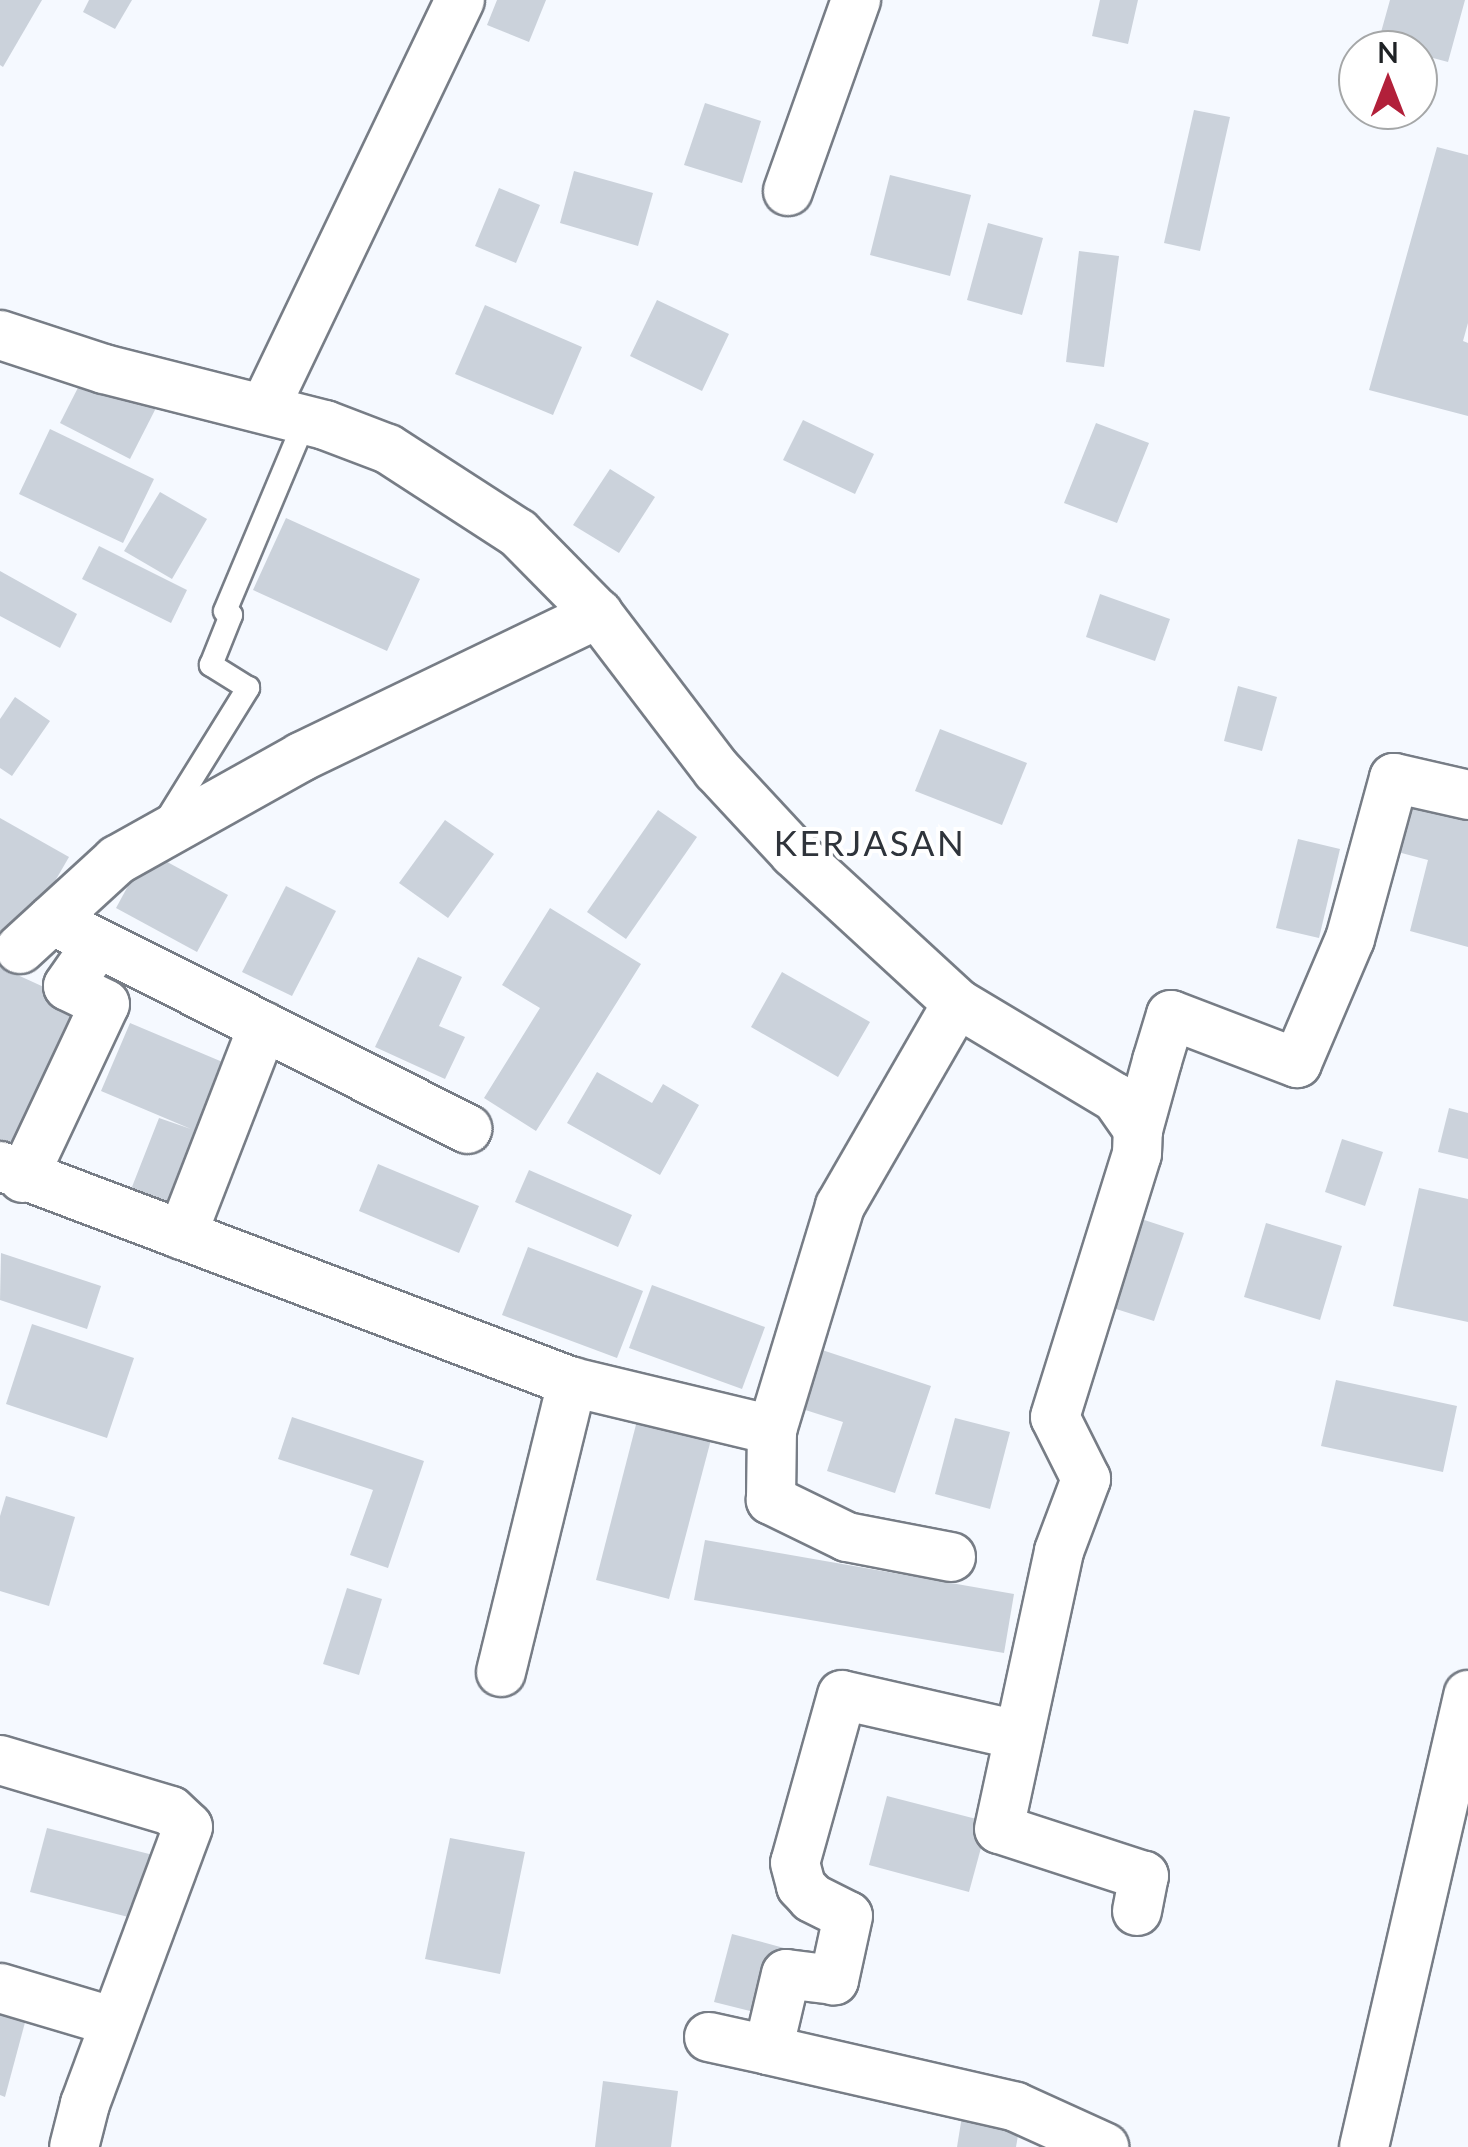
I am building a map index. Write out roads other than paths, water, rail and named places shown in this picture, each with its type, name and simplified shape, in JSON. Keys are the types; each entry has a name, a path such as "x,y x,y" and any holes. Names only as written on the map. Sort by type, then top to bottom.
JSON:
{"street":[{"path":"285,413 460,0"},
{"path":"788,191 856,0"},
{"path":"0,335 104,369 285,413 388,449 518,533 598,614 730,784 794,853 957,1002 1116,1098 1138,1130"},
{"path":"467,1129 98,943 36,935 117,860 301,757 598,614"},
{"path":"1136,1911 1144,1876 999,1829 1060,1551 1086,1479 1055,1417 1137,1154 1138,1130 1171,1015 1297,1063 1350,938 1394,778 1468,795"},
{"path":"98,943 68,986 105,1004 12,1172 572,1382 772,1430"},
{"path":"950,1558 847,1536 771,1500 772,1430 840,1206 957,1002"},
{"path":"182,1235 262,1026"},
{"path":"501,1672 572,1382"},
{"path":"768,2050 786,1974 834,1980 848,1916 812,1898 801,1886 795,1863 842,1695 1018,1735"},
{"path":"1364,2147 1468,1695"},
{"path":"0,1760 171,1811 188,1827 114,2022 74,2147"},
{"path":"0,1988 114,2022"},
{"path":"709,2037 1016,2107 1104,2147"}],"lane":[{"path":"154,839 248,688 211,665 231,615 225,610 285,413"}],"district":[{"name":"KERJASAN","path":"870,842"}]}
